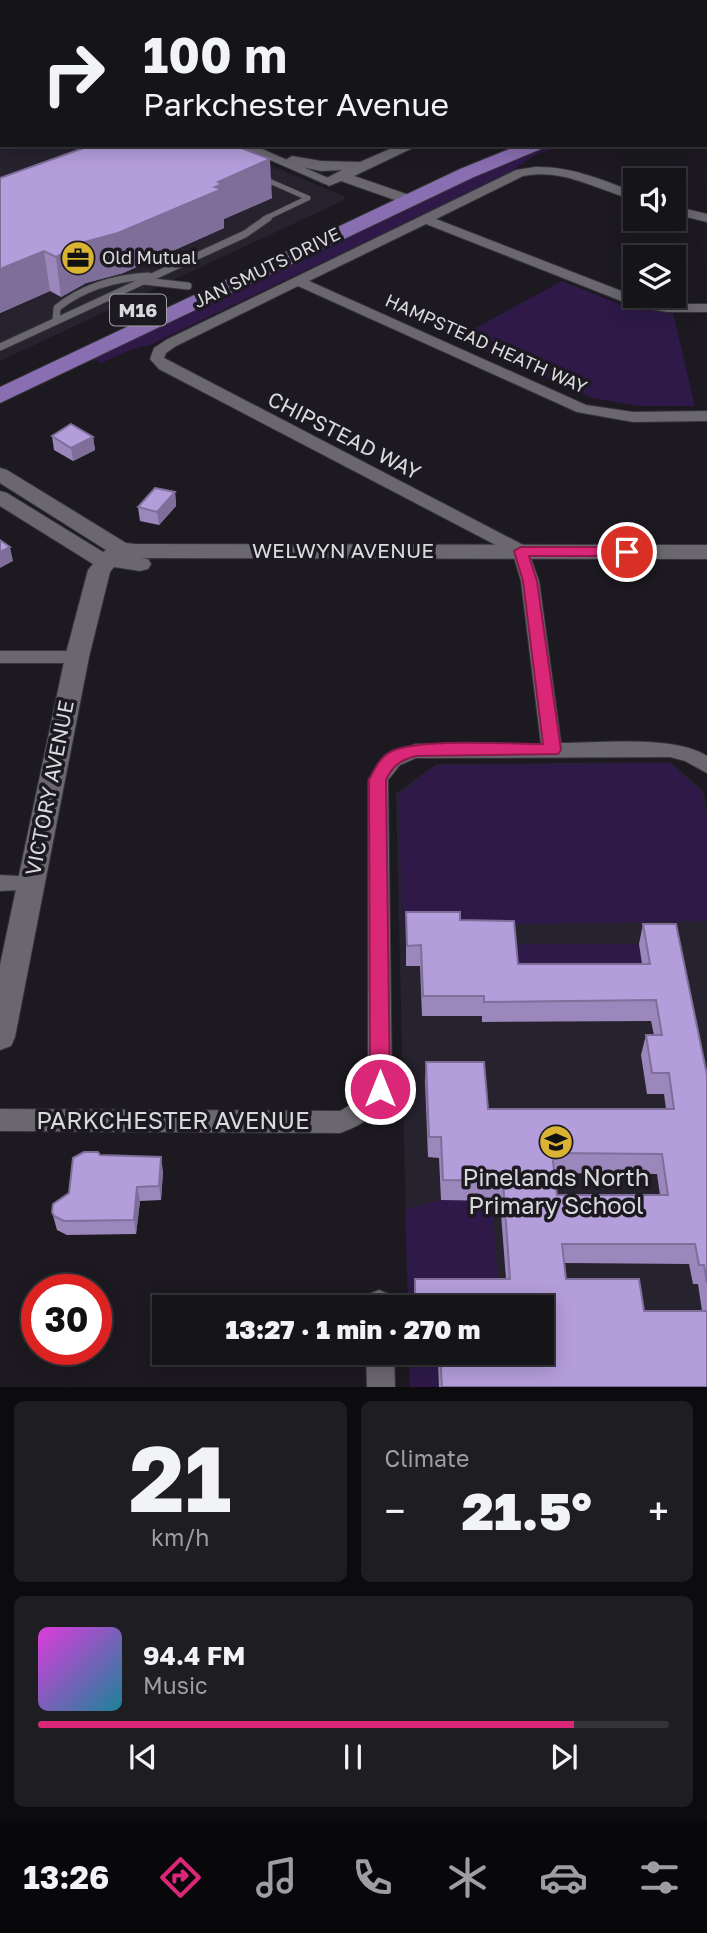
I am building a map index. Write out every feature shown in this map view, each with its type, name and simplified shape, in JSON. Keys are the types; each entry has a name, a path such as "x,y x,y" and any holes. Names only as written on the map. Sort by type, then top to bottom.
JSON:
{"main road":[{"name":"JAN SMUTS DRIVE","path":"0,396 391,200 489,147"},
{"name":"JAN SMUTS DRIVE","path":"0,374 188,286 391,200 530,147"}],"street":[{"path":"245,147 262,158 335,179 407,147"},
{"path":"262,158 331,166 375,161"},
{"path":"292,161 391,200"},
{"path":"298,281 520,173 535,169 568,173 623,192"},
{"path":"686,213 707,218"},
{"path":"426,219 639,303 667,308 707,308"},
{"name":"CHIPSTEAD WAY","path":"298,281 159,351 157,359 164,366 523,559"},
{"name":"HAMPSTEAD HEATH WAY","path":"298,281 582,408 633,417 707,416"},
{"name":"WELWYN AVENUE","path":"0,474 113,555 141,551 523,559 707,568"},
{"name":"WELWYN AVENUE","path":"0,497 113,555 151,567 707,552"},
{"name":"VICTORY AVENUE","path":"0,1037 77,657 99,570 113,555"},
{"path":"523,559 530,581 552,750"},
{"path":"96,589 116,574 151,567"},
{"path":"0,657 77,657"},
{"name":"PARKCHESTER AVENUE","path":"0,1120 340,1122 357,1116 371,1105 380,1089 378,780 384,765 397,755 416,751 670,750 691,755 707,766"},
{"path":"0,883 31,883"},
{"path":"380,1365 381,1387"}],"lane":[{"path":"247,159 262,158"},
{"path":"0,346 245,234 261,220 308,198 251,173"},
{"path":"56,321 57,308 65,301 118,278 154,275"},
{"path":"143,281 188,286"},
{"path":"380,1074 403,1074"}],"shaded area":[{"path":"11,147 227,147 346,197 0,361 0,151"},
{"path":"538,147 559,147 535,155 513,170 422,215 150,345 133,349 101,363 93,358 407,204"},
{"path":"562,281 623,306 623,308 673,313 695,406 640,406 592,398 457,338"},
{"name":"Pinelands North Primary School","path":"670,762 703,790 707,808 707,1387 410,1387 409,1365 554,1365 554,1295 408,1295 396,793 436,764"},
{"path":"669,763 701,791 707,819 707,921 403,926 398,795 436,765"},
{"path":"520,944 639,944 646,985 516,985 513,950 520,949"},
{"path":"441,1200 492,1200 499,1295 408,1295 405,1210"},
{"path":"409,1365 438,1365 439,1387 410,1387"}],"building":[{"path":"86,147 238,147 270,159 218,182 222,184 215,187 222,189 118,233 81,243 56,257 44,251 0,269 0,178"},
{"path":"71,424 93,437 71,448 52,436"},
{"path":"155,488 175,492 157,512 138,507"},
{"path":"0,540 10,547 0,552"},
{"path":"406,912 460,912 460,920 514,921 518,964 650,964 643,924 676,924 707,1075 707,1283 704,1265 699,1265 695,1244 562,1244 566,1279 639,1279 644,1311 707,1311 707,1387 442,1387 441,1365 554,1365 554,1295 415,1295 415,1279 510,1279 503,1181 443,1180 441,1137 429,1137 426,1062 484,1062 488,1109 674,1109 669,1073 652,1073 646,1035 662,1035 656,1000 484,1002 484,996 423,996 421,945 407,946","holes":["552,1153 662,1154 668,1195 557,1195"]},
{"path":"84,1152 161,1157 159,1186 137,1187 134,1220 64,1221 54,1216 53,1204 69,1193 73,1158"}],"place":[{"name":"Old Mutual","path":"78,258"},
{"name":"Pinelands North Primary School","path":"556,1142"}],"route":[{"path":"380,1089 378,780 384,765 397,755 416,751 552,750 530,581 521,551 627,552"}]}
